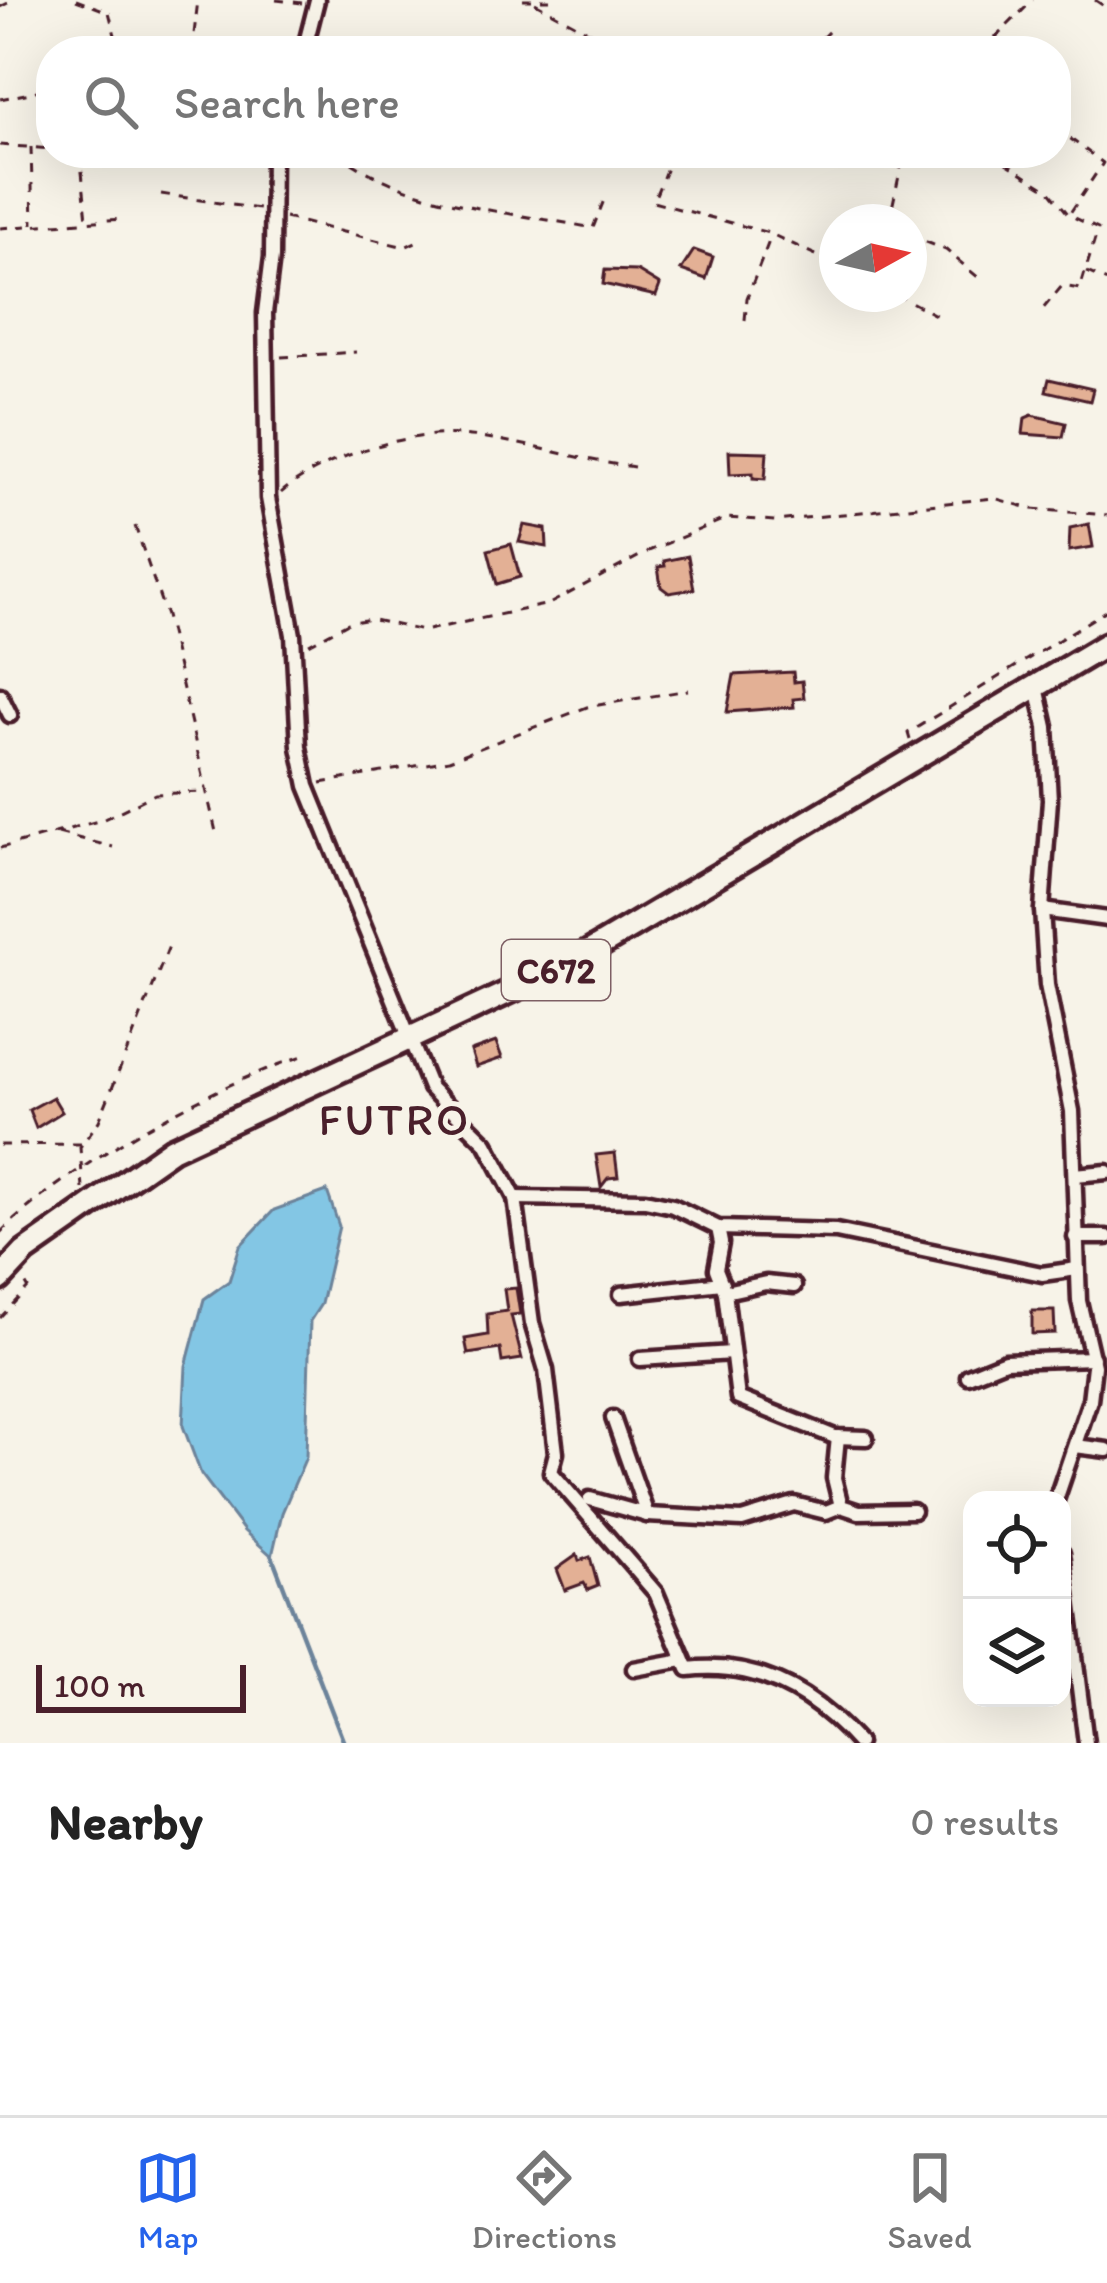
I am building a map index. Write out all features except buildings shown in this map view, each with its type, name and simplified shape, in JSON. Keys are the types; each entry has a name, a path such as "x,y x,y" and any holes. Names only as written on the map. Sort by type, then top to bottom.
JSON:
{"main road":[{"name":"C672","path":"9,1274 25,1252 92,1202 214,1126 567,965 1107,644"}],"street":[{"path":"308,36 316,2"},
{"path":"273,168 268,508 295,656 299,747 307,786 430,1088 486,1143 515,1198 532,1324 548,1386 556,1453 551,1472 656,1593 688,1669 742,1667 782,1683 820,1704 858,1743"},
{"path":"1037,687 1046,727 1050,800 1042,910 1046,986 1072,1111 1077,1269 1097,1352 1090,1400 1058,1491"},
{"path":"0,694 10,715"},
{"path":"1042,910 1107,920"},
{"path":"1075,1174 1107,1172"},
{"path":"515,1198 645,1201 673,1206 718,1228 836,1231 1042,1274 1077,1269"},
{"path":"718,1228 738,1398 838,1437 866,1438"},
{"path":"1075,1237 1107,1237"},
{"path":"621,1294 766,1283 794,1286"},
{"path":"968,1376 1005,1361 1097,1352"},
{"path":"640,1360 732,1353"},
{"path":"613,1418 647,1515"},
{"path":"838,1437 835,1478 841,1506"},
{"path":"1075,1446 1107,1450"},
{"path":"590,1499 647,1515 742,1520 794,1504 826,1512 841,1506 859,1512 914,1511"},
{"path":"1068,1599 1086,1743"},
{"path":"634,1669 683,1660"}],"path":[{"path":"0,8 14,0"},
{"path":"76,0 109,12 115,36"},
{"path":"194,36 198,0"},
{"path":"276,0 316,2"},
{"path":"524,0 597,36"},
{"path":"535,3 550,0"},
{"path":"997,36 1033,0"},
{"path":"1095,0 1107,8"},
{"path":"824,36 829,31"},
{"path":"0,99 36,91"},
{"path":"1069,215 1102,163 1071,139"},
{"path":"0,146 36,148"},
{"path":"31,147 33,226"},
{"path":"82,168 87,221"},
{"path":"361,168 426,196 592,228 604,200"},
{"path":"668,168 653,202 771,235 819,257"},
{"path":"893,204 901,168"},
{"path":"1014,168 1049,190 1069,215 1107,236"},
{"path":"161,194 273,214 404,248 416,242"},
{"path":"0,228 123,219"},
{"path":"1042,310 1062,286 1080,289 1098,229"},
{"path":"745,320 747,298 771,235"},
{"path":"927,243 946,250 980,279"},
{"path":"1085,271 1107,281"},
{"path":"927,311 941,318"},
{"path":"267,358 356,352"},
{"path":"268,508 284,489 323,464 436,435 498,440 581,462 634,467"},
{"path":"295,656 348,623 370,619 415,632 549,604 651,550 727,518 776,521 994,498 1031,508 1107,515"},
{"path":"135,526 195,730 203,791 216,832"},
{"path":"918,758 908,733 1107,610"},
{"path":"307,786 449,760 587,706 688,689"},
{"path":"0,848 102,820 155,794 203,791"},
{"path":"56,832 113,848"},
{"path":"92,1202 81,1185 82,1144 99,1121 170,941"},
{"path":"0,1233 41,1193 80,1170 180,1113 303,1056"},
{"path":"0,1145 82,1144"},
{"path":"0,1318 28,1288 9,1274"}],"water":[{"path":"327,1191 339,1226 321,1304 310,1321 306,1457 282,1513 272,1556 244,1531 201,1474 183,1426 186,1366 204,1299 229,1281 240,1246 274,1210"}],"waterway":[{"path":"272,1556 344,1743"}],"district":[{"name":"FUTRO","path":"395,1119"}]}
